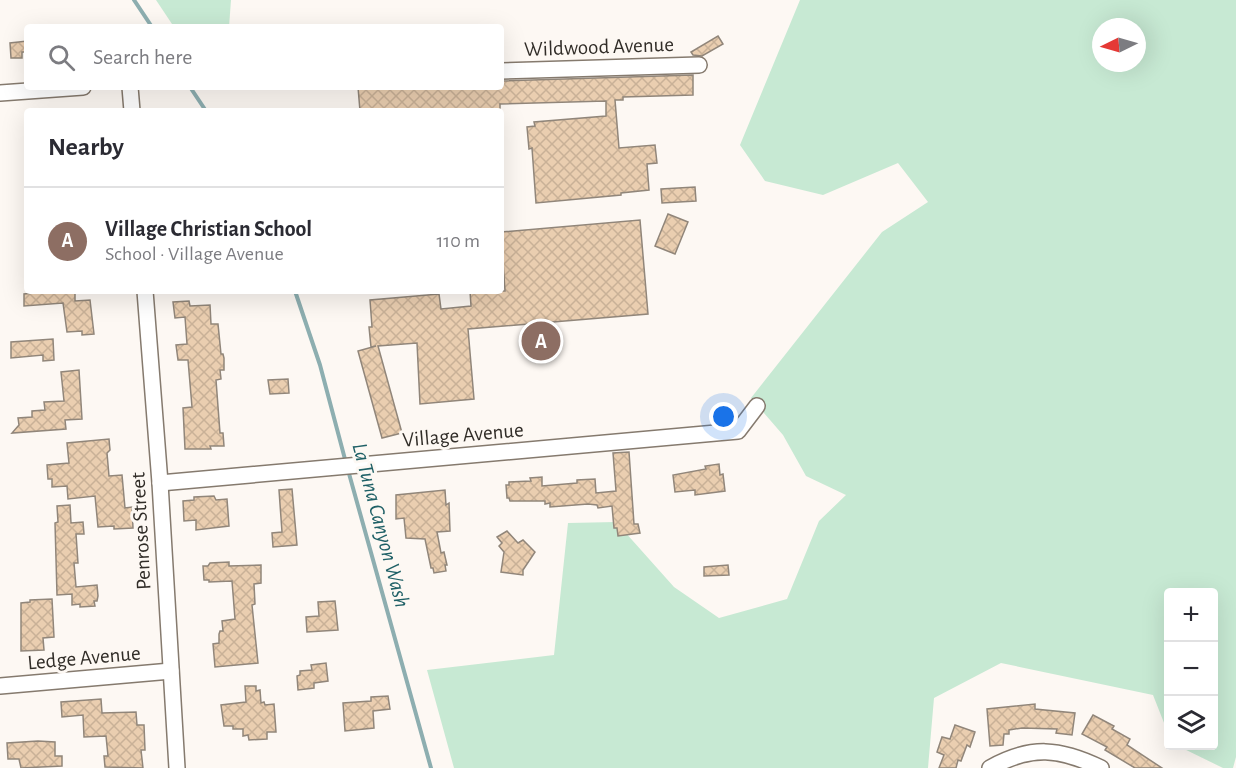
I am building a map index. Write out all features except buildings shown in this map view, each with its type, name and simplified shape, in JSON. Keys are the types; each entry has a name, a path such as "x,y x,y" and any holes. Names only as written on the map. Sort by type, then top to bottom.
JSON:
{"street":[{"name":"Wildwood Avenue","path":"504,71 699,65"},
{"path":"0,93 42,90"},
{"path":"130,90 132,108"},
{"name":"Penrose Street","path":"146,294 177,768"},
{"name":"Village Avenue","path":"160,483 738,431 757,406"},
{"name":"Ledge Avenue","path":"0,686 171,671"},
{"path":"990,768 1036,751 1069,754 1101,768"}],"green space":[{"path":"156,0 231,0 229,24 172,24"},
{"path":"800,0 1236,0 1236,757 1233,768 1223,768 1186,750 1218,750 1218,588 1164,588 1164,723 1153,695 1001,663 934,698 928,768 454,768 427,670 554,655 568,523 616,522 674,587 719,618 787,599 819,521 846,495 806,476 783,435 751,398 882,232 928,202 898,163 823,195 765,181 740,145"}],"waterway":[{"name":"La Tuna Canyon Wash","path":"134,0 150,24"},
{"name":"La Tuna Canyon Wash","path":"192,90 204,108"},
{"name":"La Tuna Canyon Wash","path":"296,294 320,365 346,463"},
{"name":"La Tuna Canyon Wash","path":"348,470 431,768"}],"place":[{"name":"Village Christian School","path":"541,341"}]}
